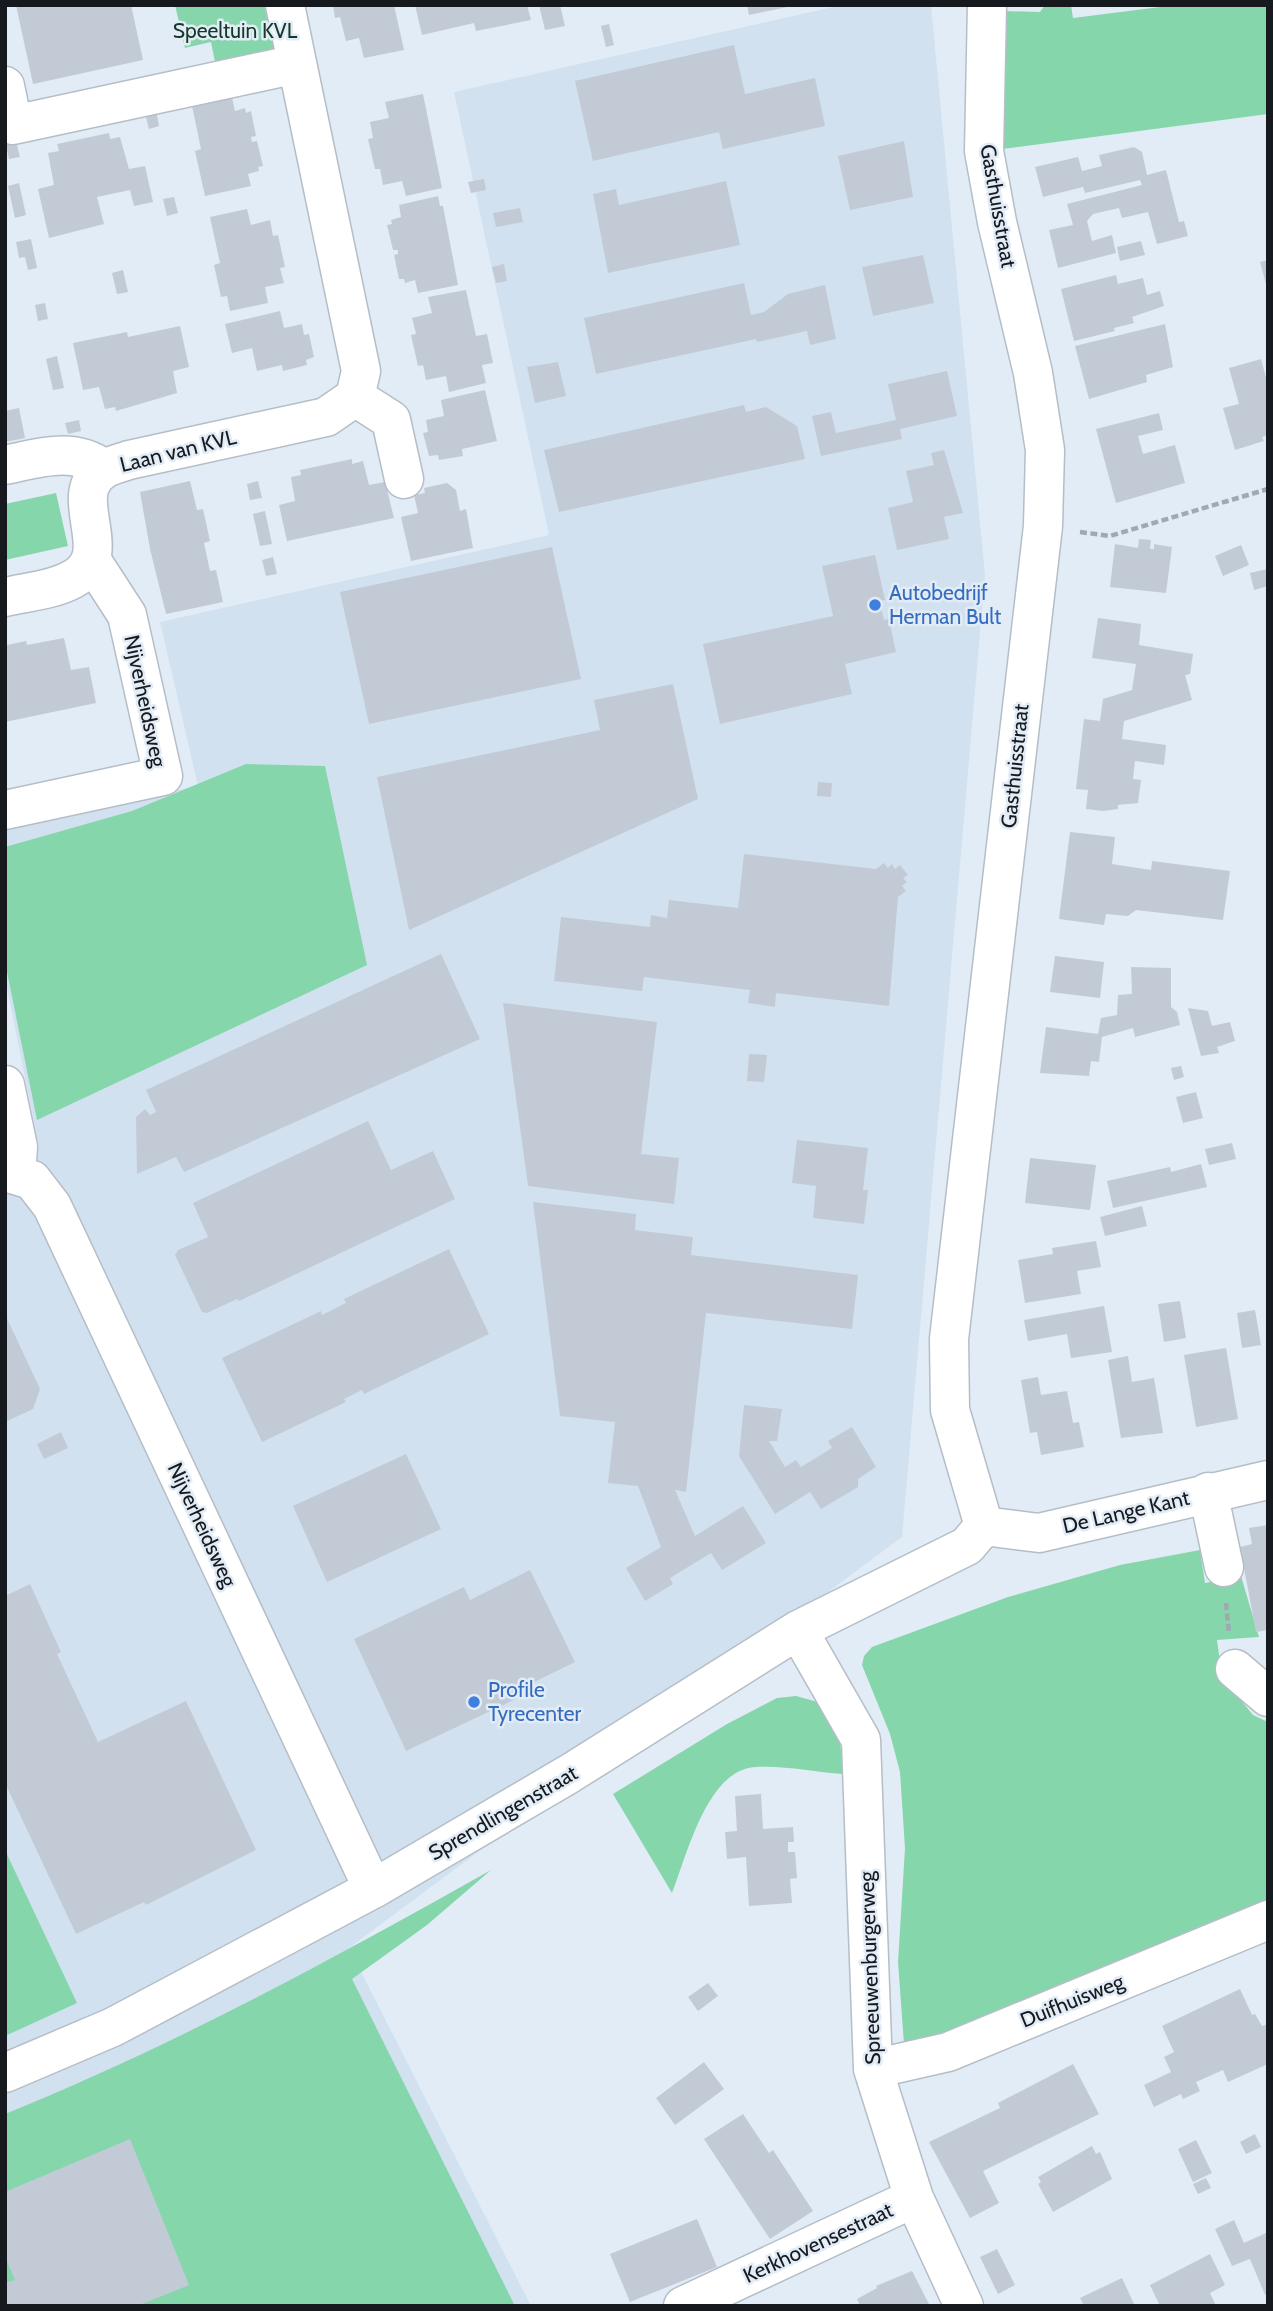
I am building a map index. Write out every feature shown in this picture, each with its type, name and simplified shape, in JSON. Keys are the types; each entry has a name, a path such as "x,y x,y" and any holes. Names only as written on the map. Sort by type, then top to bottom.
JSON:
{"street":[{"path":"285,5 361,371 355,397 391,419 404,479"},
{"name":"Gasthuisstraat","path":"984,1526 950,1410 949,1339 1043,526 1045,450 1033,373 997,222 984,151 987,5"},
{"path":"5,86 13,125 297,64"},
{"name":"Laan van KVL","path":"92,561 95,542 87,495 93,480 104,470 128,460 326,417 355,397"},
{"path":"5,465 58,454 92,460 104,470"},
{"path":"5,597 74,579 92,561"},
{"name":"Nijverheidsweg","path":"5,810 163,776 127,615 92,561"},
{"name":"Nijverheidsweg","path":"5,1085 18,1147 11,1172 32,1180 52,1206 373,1889"},
{"name":"De Lange Kant","path":"984,1526 1039,1532 1268,1480"},
{"path":"1208,1492 1224,1567"},
{"name":"Sprendlingenstraat","path":"5,2073 113,2026 373,1889 569,1774 798,1630 967,1546 984,1526"},
{"name":"Spreeuwenburgerweg","path":"798,1630 861,1740 873,2069 914,2198 964,2306"},
{"path":"1235,1670 1268,1697"},
{"name":"Duifhuisweg","path":"873,2069 948,2052 1268,1920"},
{"name":"Kerkhovensestraat","path":"682,2306 914,2198"}],"path":[{"path":"1043,526 1110,536 1268,489"},
{"path":"1224,1567 1231,1660 1235,1670"}],"shaded area":[{"path":"842,5 931,5 985,575 902,1537 349,1948 531,2306 5,2306 5,1162 39,1147 5,978 5,825 198,786 160,622 549,535 454,92"}],"green space":[{"name":"Speeltuin KVL","path":"175,5 264,5 274,49 215,62 211,42 185,48"},
{"path":"1045,5 1071,5 1073,18 1176,5 1268,5 1268,114 1002,149 1002,11 1040,12"},
{"path":"56,493 68,546 5,560 5,504"},
{"path":"246,764 325,766 367,965 37,1120 5,962 5,847 132,811"},
{"path":"1200,1550 1205,1583 1241,1576 1259,1637 1217,1640 1222,1677 1253,1715 1268,1722 1268,1907 905,2058 898,1962 905,1848 900,1772 890,1734 862,1665 864,1656 872,1647 1008,1597 1120,1565"},
{"path":"796,1696 825,1704 840,1740 843,1774 766,1767 738,1772 724,1783 701,1817 672,1893 613,1794 727,1724 777,1698"},
{"path":"5,1850 77,2003 5,2036"},
{"path":"491,1870 427,1925 352,1979 515,2306 5,2306 5,2114 130,2060 252,2000"}],"building":[{"path":"16,5 131,5 143,60 33,84"},
{"path":"333,5 394,5 404,50 364,58 359,38 346,41 340,17 335,18"},
{"path":"415,5 527,5 531,20 476,31 474,23 422,35"},
{"path":"539,5 560,5 565,26 545,30"},
{"path":"747,5 792,5 792,6 749,15"},
{"path":"609,24 614,45 606,47 601,26"},
{"path":"734,45 745,94 815,78 825,126 723,149 719,132 593,161 575,81"},
{"path":"231,93 235,111 245,108 246,113 251,111 256,136 251,137 252,142 257,141 263,166 258,167 259,171 248,174 251,186 205,196 195,151 201,149 191,101"},
{"path":"423,94 442,188 406,196 402,181 383,185 380,169 375,169 368,139 373,138 370,122 389,118 385,102"},
{"path":"156,110 159,126 149,129 145,113"},
{"path":"109,133 110,139 120,137 129,169 145,166 153,202 134,206 130,190 97,197 104,224 49,238 38,189 54,185 48,153 59,151 57,144"},
{"path":"16,141 20,157 9,159 6,144"},
{"path":"904,141 913,197 850,210 838,156"},
{"path":"1134,147 1142,152 1147,175 1166,170 1179,222 1184,221 1188,236 1157,244 1148,212 1122,218 1119,208 1093,214 1087,221 1092,241 1112,235 1116,253 1058,268 1049,230 1073,225 1067,204 1142,185 1140,180 1085,193 1083,187 1043,197 1035,167 1078,157 1082,171 1102,166 1099,155"},
{"path":"484,179 486,190 471,193 468,182"},
{"path":"726,181 740,245 608,273 593,194 616,189 619,205"},
{"path":"19,183 26,215 15,218 8,186"},
{"path":"438,196 440,206 443,206 458,285 418,293 415,280 405,283 404,279 399,279 394,255 398,254 398,250 393,250 387,225 392,224 391,220 401,217 399,205"},
{"path":"174,197 178,213 167,216 163,199"},
{"path":"520,208 523,222 496,227 493,213"},
{"path":"247,209 251,225 270,220 273,236 278,235 285,267 280,268 284,283 265,287 268,303 230,311 227,296 221,297 214,265 220,263 210,217"},
{"path":"31,239 37,268 28,270 25,257 19,258 16,242"},
{"path":"1141,241 1145,255 1120,261 1117,247"},
{"path":"923,255 934,303 873,316 862,267"},
{"path":"1268,260 1268,288 1267,288 1260,262"},
{"path":"504,264 507,281 496,283 492,267"},
{"path":"123,270 128,292 117,294 112,273"},
{"path":"1116,275 1118,284 1143,278 1147,295 1160,291 1164,306 1132,317 1134,323 1114,328 1115,331 1074,341 1061,289"},
{"path":"744,283 751,315 764,312 788,294 825,285 836,339 810,345 807,331 757,342 756,339 596,374 584,318"},
{"path":"466,290 476,336 487,334 493,363 482,365 486,383 449,392 446,376 426,380 423,365 418,366 411,335 416,334 412,318 432,313 428,297"},
{"path":"45,303 48,319 38,321 35,305"},
{"path":"280,311 284,328 302,324 304,335 309,334 314,357 306,360 307,365 283,371 282,365 257,371 252,348 232,353 225,324"},
{"path":"1165,324 1173,367 1146,375 1147,382 1089,399 1075,346"},
{"path":"180,326 189,367 173,371 177,393 116,411 115,407 105,409 99,387 83,390 73,343 127,332 128,337"},
{"path":"57,356 64,388 53,390 46,359"},
{"path":"1261,359 1268,385 1268,435 1262,437 1264,441 1235,450 1223,408 1239,404 1229,368"},
{"path":"558,362 566,396 535,403 527,367"},
{"path":"947,371 957,416 900,429 902,439 821,456 812,416 831,412 836,433 896,420 888,384"},
{"path":"485,390 497,441 462,449 463,456 439,460 438,455 429,456 423,433 428,432 426,420 444,416 441,400"},
{"path":"744,405 746,412 766,407 797,426 805,459 559,512 544,450"},
{"path":"19,408 25,438 5,442 5,411"},
{"path":"1159,413 1163,430 1138,436 1143,454 1175,445 1185,483 1116,503 1096,429"},
{"path":"79,420 81,431 68,434 65,423"},
{"path":"944,450 963,513 944,517 949,539 897,550 888,508 913,502 906,471 934,465 931,453"},
{"path":"352,459 352,464 363,461 369,485 385,482 394,518 287,541 279,505 295,501 291,477 301,475 300,470"},
{"path":"190,481 197,510 203,509 210,541 204,543 210,571 216,570 223,602 166,614 150,549 140,492"},
{"path":"258,481 262,498 250,500 247,484"},
{"path":"447,483 456,490 460,511 466,509 473,548 411,561 401,517 418,513 414,495 425,493 424,488"},
{"path":"265,511 272,544 260,546 253,514"},
{"path":"1139,539 1151,540 1150,549 1154,549 1154,544 1172,547 1166,593 1110,587 1115,544 1138,548"},
{"path":"1241,545 1249,565 1223,576 1215,556"},
{"path":"552,547 581,679 369,724 340,592"},
{"path":"875,555 885,600 879,601 884,620 889,619 896,652 845,664 852,694 720,724 703,644 833,616 822,566"},
{"path":"273,557 277,574 266,576 262,560"},
{"path":"1267,569 1268,586 1254,590 1250,573"},
{"path":"1098,618 1141,624 1139,645 1193,654 1190,674 1185,675 1192,700 1124,721 1122,739 1166,745 1164,765 1135,761 1133,779 1141,780 1138,803 1118,805 1118,809 1103,811 1086,809 1088,790 1076,789 1084,719 1100,721 1103,699 1132,690 1136,664 1092,658"},
{"path":"64,638 71,670 89,667 96,703 5,722 7,645 26,641 27,645"},
{"path":"673,684 698,799 409,930 377,777 600,730 594,700"},
{"path":"818,782 832,783 831,797 817,796"},
{"path":"1070,832 1115,837 1112,864 1151,870 1152,861 1230,871 1223,920 1136,910 1128,916 1106,914 1104,925 1059,919"},
{"path":"744,854 876,869 884,863 888,868 892,864 895,869 900,865 908,875 903,878 907,882 902,886 906,891 898,897 889,1006 776,993 775,1007 748,1003 750,990 644,977 642,991 554,981 561,917 650,927 651,915 667,918 669,900 738,908"},
{"path":"441,954 480,1039 184,1172 176,1157 137,1174 136,1117 145,1109 150,1115 156,1112 146,1090"},
{"path":"1055,956 1104,962 1100,998 1050,992"},
{"path":"1131,967 1171,968 1171,1007 1177,1012 1180,1025 1135,1037 1133,1028 1102,1037 1099,1062 1091,1061 1089,1076 1040,1073 1046,1027 1098,1034 1101,1018 1117,1015 1118,995 1132,994"},
{"path":"503,1003 657,1022 641,1154 679,1158 674,1204 528,1186"},
{"path":"1188,1008 1208,1011 1212,1026 1230,1022 1235,1041 1217,1047 1219,1053 1201,1056"},
{"path":"749,1054 767,1055 764,1082 747,1081"},
{"path":"1181,1066 1184,1077 1174,1080 1171,1068"},
{"path":"1196,1092 1203,1118 1183,1123 1176,1097"},
{"path":"368,1121 391,1170 433,1151 455,1199 239,1301 237,1299 207,1313 202,1312 175,1255 178,1250 208,1237 193,1203"},
{"path":"797,1140 868,1148 863,1190 868,1190 864,1224 813,1218 816,1186 792,1183"},
{"path":"1232,1143 1236,1159 1209,1165 1205,1149"},
{"path":"1030,1158 1096,1165 1090,1210 1025,1203"},
{"path":"1201,1164 1207,1187 1113,1208 1107,1181 1170,1167 1171,1172"},
{"path":"533,1202 636,1214 635,1230 693,1237 691,1255 858,1275 852,1329 706,1313 686,1492 675,1490 695,1536 743,1506 766,1543 722,1570 711,1553 670,1578 673,1584 645,1601 626,1568 661,1547 638,1486 608,1483 615,1422 560,1416"},
{"path":"1142,1206 1147,1226 1105,1236 1100,1217"},
{"path":"1096,1241 1101,1267 1077,1271 1081,1294 1025,1303 1018,1260 1053,1254 1052,1248"},
{"path":"449,1249 489,1334 364,1394 362,1390 344,1399 346,1402 262,1442 222,1358 321,1311 322,1315 346,1303 344,1299"},
{"path":"1180,1301 1186,1338 1164,1342 1158,1304"},
{"path":"1104,1306 1112,1352 1071,1358 1067,1334 1028,1341 1024,1320"},
{"path":"1255,1310 1261,1345 1242,1348 1237,1313"},
{"path":"5,1314 40,1389 33,1409 5,1422"},
{"path":"1226,1348 1238,1419 1196,1427 1184,1355"},
{"path":"1128,1356 1132,1382 1154,1378 1163,1433 1121,1438 1108,1360"},
{"path":"1038,1377 1041,1395 1067,1391 1073,1423 1079,1422 1084,1447 1041,1455 1037,1432 1030,1433 1021,1380"},
{"path":"744,1405 782,1409 777,1441 769,1441 785,1467 796,1460 801,1467 832,1448 828,1441 852,1427 876,1467 858,1479 858,1487 821,1509 810,1492 775,1514 739,1456"},
{"path":"61,1432 68,1448 44,1459 37,1444"},
{"path":"406,1454 441,1529 327,1582 293,1506"},
{"path":"1268,1525 1268,1630 1256,1632 1240,1547 1252,1544 1249,1528"},
{"path":"530,1570 575,1662 514,1692 518,1698 406,1751 354,1639 464,1587 470,1600"},
{"path":"30,1584 61,1652 57,1654 98,1742 186,1701 256,1850 146,1905 144,1902 76,1934 5,1783 5,1596"},
{"path":"761,1794 763,1829 793,1827 794,1842 788,1842 788,1852 795,1852 797,1878 790,1879 792,1903 749,1906 746,1857 727,1859 725,1832 737,1831 735,1796"},
{"path":"708,1983 718,1996 698,2011 688,1997"},
{"path":"1240,1989 1252,2015 1255,2014 1262,2026 1268,2024 1268,2064 1228,2082 1223,2070 1196,2082 1200,2091 1183,2099 1181,2094 1154,2107 1144,2085 1171,2072 1164,2057 1174,2052 1162,2026"},
{"path":"704,2062 724,2089 675,2125 656,2098"},
{"path":"1073,2064 1099,2114 983,2171 999,2203 970,2218 929,2142 1000,2108 998,2103"},
{"path":"743,2114 769,2153 773,2150 813,2211 770,2239 704,2139"},
{"path":"1255,2134 1261,2147 1246,2154 1240,2142"},
{"path":"130,2139 189,2285 137,2306 5,2306 5,2283 15,2280 5,2257 5,2192"},
{"path":"1196,2140 1212,2173 1193,2182 1178,2149"},
{"path":"1092,2146 1096,2154 1100,2152 1112,2179 1053,2212 1038,2184 1041,2182 1038,2177"},
{"path":"1206,2178 1211,2188 1198,2194 1193,2184"},
{"path":"697,2219 717,2267 630,2302 610,2254"},
{"path":"1234,2220 1244,2243 1268,2232 1268,2293 1265,2295 1250,2259 1232,2266 1215,2229"},
{"path":"997,2249 1015,2285 998,2294 980,2257"},
{"path":"1210,2254 1225,2285 1210,2293 1216,2306 1160,2306 1150,2285"},
{"path":"912,2271 930,2306 860,2306 857,2299 877,2288 876,2286"},
{"path":"1122,2278 1135,2306 1084,2306 1080,2298"}],"place":[{"name":"Autobedrijf Herman Bult","path":"875,605"},
{"name":"Profile Tyrecenter","path":"474,1702"}]}
